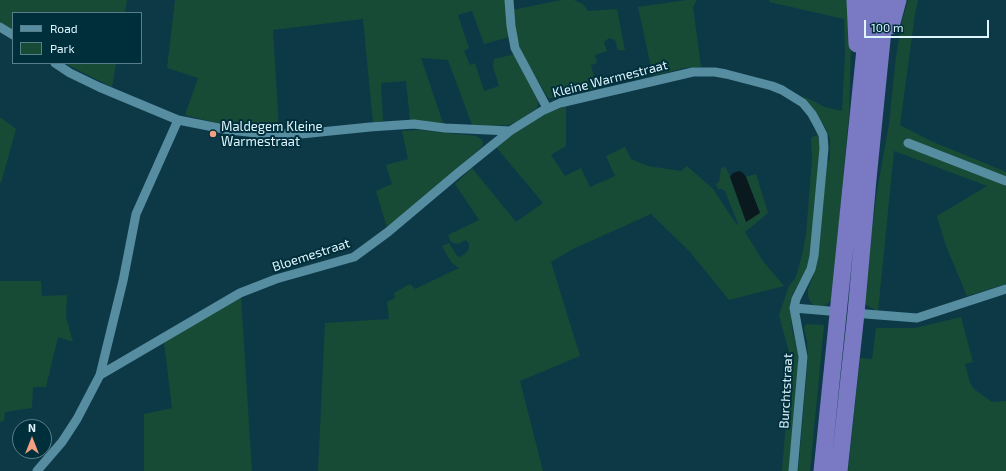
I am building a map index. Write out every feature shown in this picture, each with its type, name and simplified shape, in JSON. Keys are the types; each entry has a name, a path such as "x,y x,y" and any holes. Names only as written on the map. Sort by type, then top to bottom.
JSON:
{"highway":[{"path":"855,0 858,51 856,132"},
{"path":"822,471 870,0"},
{"path":"839,471 856,313 886,0"},
{"path":"880,54 895,16 898,0"}],"street":[{"path":"509,0 511,26 515,48 547,108"},
{"path":"0,27 12,34"},
{"path":"56,64 70,73 99,87 178,120 229,130 257,133 301,134 414,124 445,128 510,131"},
{"name":"Kleine Warmestraat","path":"510,131 547,108 560,103 693,72 720,73 767,85 782,90 803,103 818,125 822,135 824,148 814,256 811,269 796,299 794,308"},
{"path":"37,471 62,442 77,419 100,375 123,281 136,214 178,120"},
{"name":"Bloemestraat","path":"100,375 240,293 276,279 354,256 388,232 510,131"},
{"path":"908,143 1006,181"},
{"path":"794,308 917,318 1006,289"},
{"name":"Burchtstraat","path":"793,471 803,357 794,308"}],"green space":[{"path":"0,0 127,0 125,12 12,12 12,30 0,22"},
{"path":"175,0 506,0 510,37 484,44 472,11 458,15 469,48 464,51 470,65 475,63 484,91 499,86 493,67 494,59 515,54 538,100 538,105 536,109 509,125 472,125 448,60 421,58 443,123 410,120 406,81 381,83 383,121 373,123 363,19 273,30 279,130 233,127 185,115 198,78 167,68"},
{"path":"561,0 574,0 583,4 588,11 617,9 625,50 618,50 615,40 609,38 604,42 607,51 595,55 597,63 591,65 597,88 558,98 548,98 522,54 517,38 513,10"},
{"path":"686,0 697,0 693,7 701,67 684,68 653,76 638,7"},
{"path":"770,0 849,0 851,45 849,115 832,299 826,305 820,307 813,305 810,301 808,290 817,263 827,161 830,160 830,139 816,112 803,96 825,107 842,111 845,55 844,19 769,2"},
{"path":"908,0 918,0 900,125 931,141 1006,172 1006,284 967,296 946,246 937,216 987,186 894,151 878,312 865,304 864,298 876,197 889,124 896,57 902,21"},
{"path":"66,64 116,64 112,87"},
{"path":"566,106 566,146 551,155 565,176 581,168 590,187 615,176 606,156 625,147 631,159 648,166 681,171 687,166 713,189 737,225 738,224 725,191 718,189 716,184 719,182 721,168 726,168 732,181 760,213 746,177 756,174 768,213 745,232 763,261 784,286 729,300 690,252 651,214 573,249 551,262 580,356 520,381 543,471 318,471 325,323 389,319 387,302 395,298 394,293 410,284 415,289 459,268 451,262 442,246 449,243 457,256 460,257 466,253 469,248 469,244 466,240 458,244 451,242 448,235 479,220 455,184 472,168 516,222 543,203 496,147 533,121"},
{"path":"0,117 16,129 1,183 0,182"},
{"path":"419,130 476,136 483,142 482,147 387,228 376,191 392,184 386,165 408,159 402,131"},
{"path":"817,135 821,145 811,250 806,270 793,293 790,303 792,329 799,358 789,471 782,471 791,360 779,315 789,286 796,277 802,255 806,235 812,159 811,138"},
{"path":"0,281 41,281 42,296 67,295 66,317 73,342 58,337 46,387 33,387 32,408 5,412 4,421 0,422"},
{"path":"241,297 252,471 144,471 144,414 172,408 164,342"},
{"path":"961,317 973,362 965,364 970,383 974,389 992,402 1006,401 1006,471 848,471 860,358 872,359 876,328 915,328"},
{"path":"806,324 824,325 810,471 798,471 808,359 804,328"}],"shaded area":[{"path":"739,171 746,177 760,213 746,222 730,177 733,173"}],"place":[{"name":"Maldegem Kleine Warmestraat","path":"213,134"}]}
